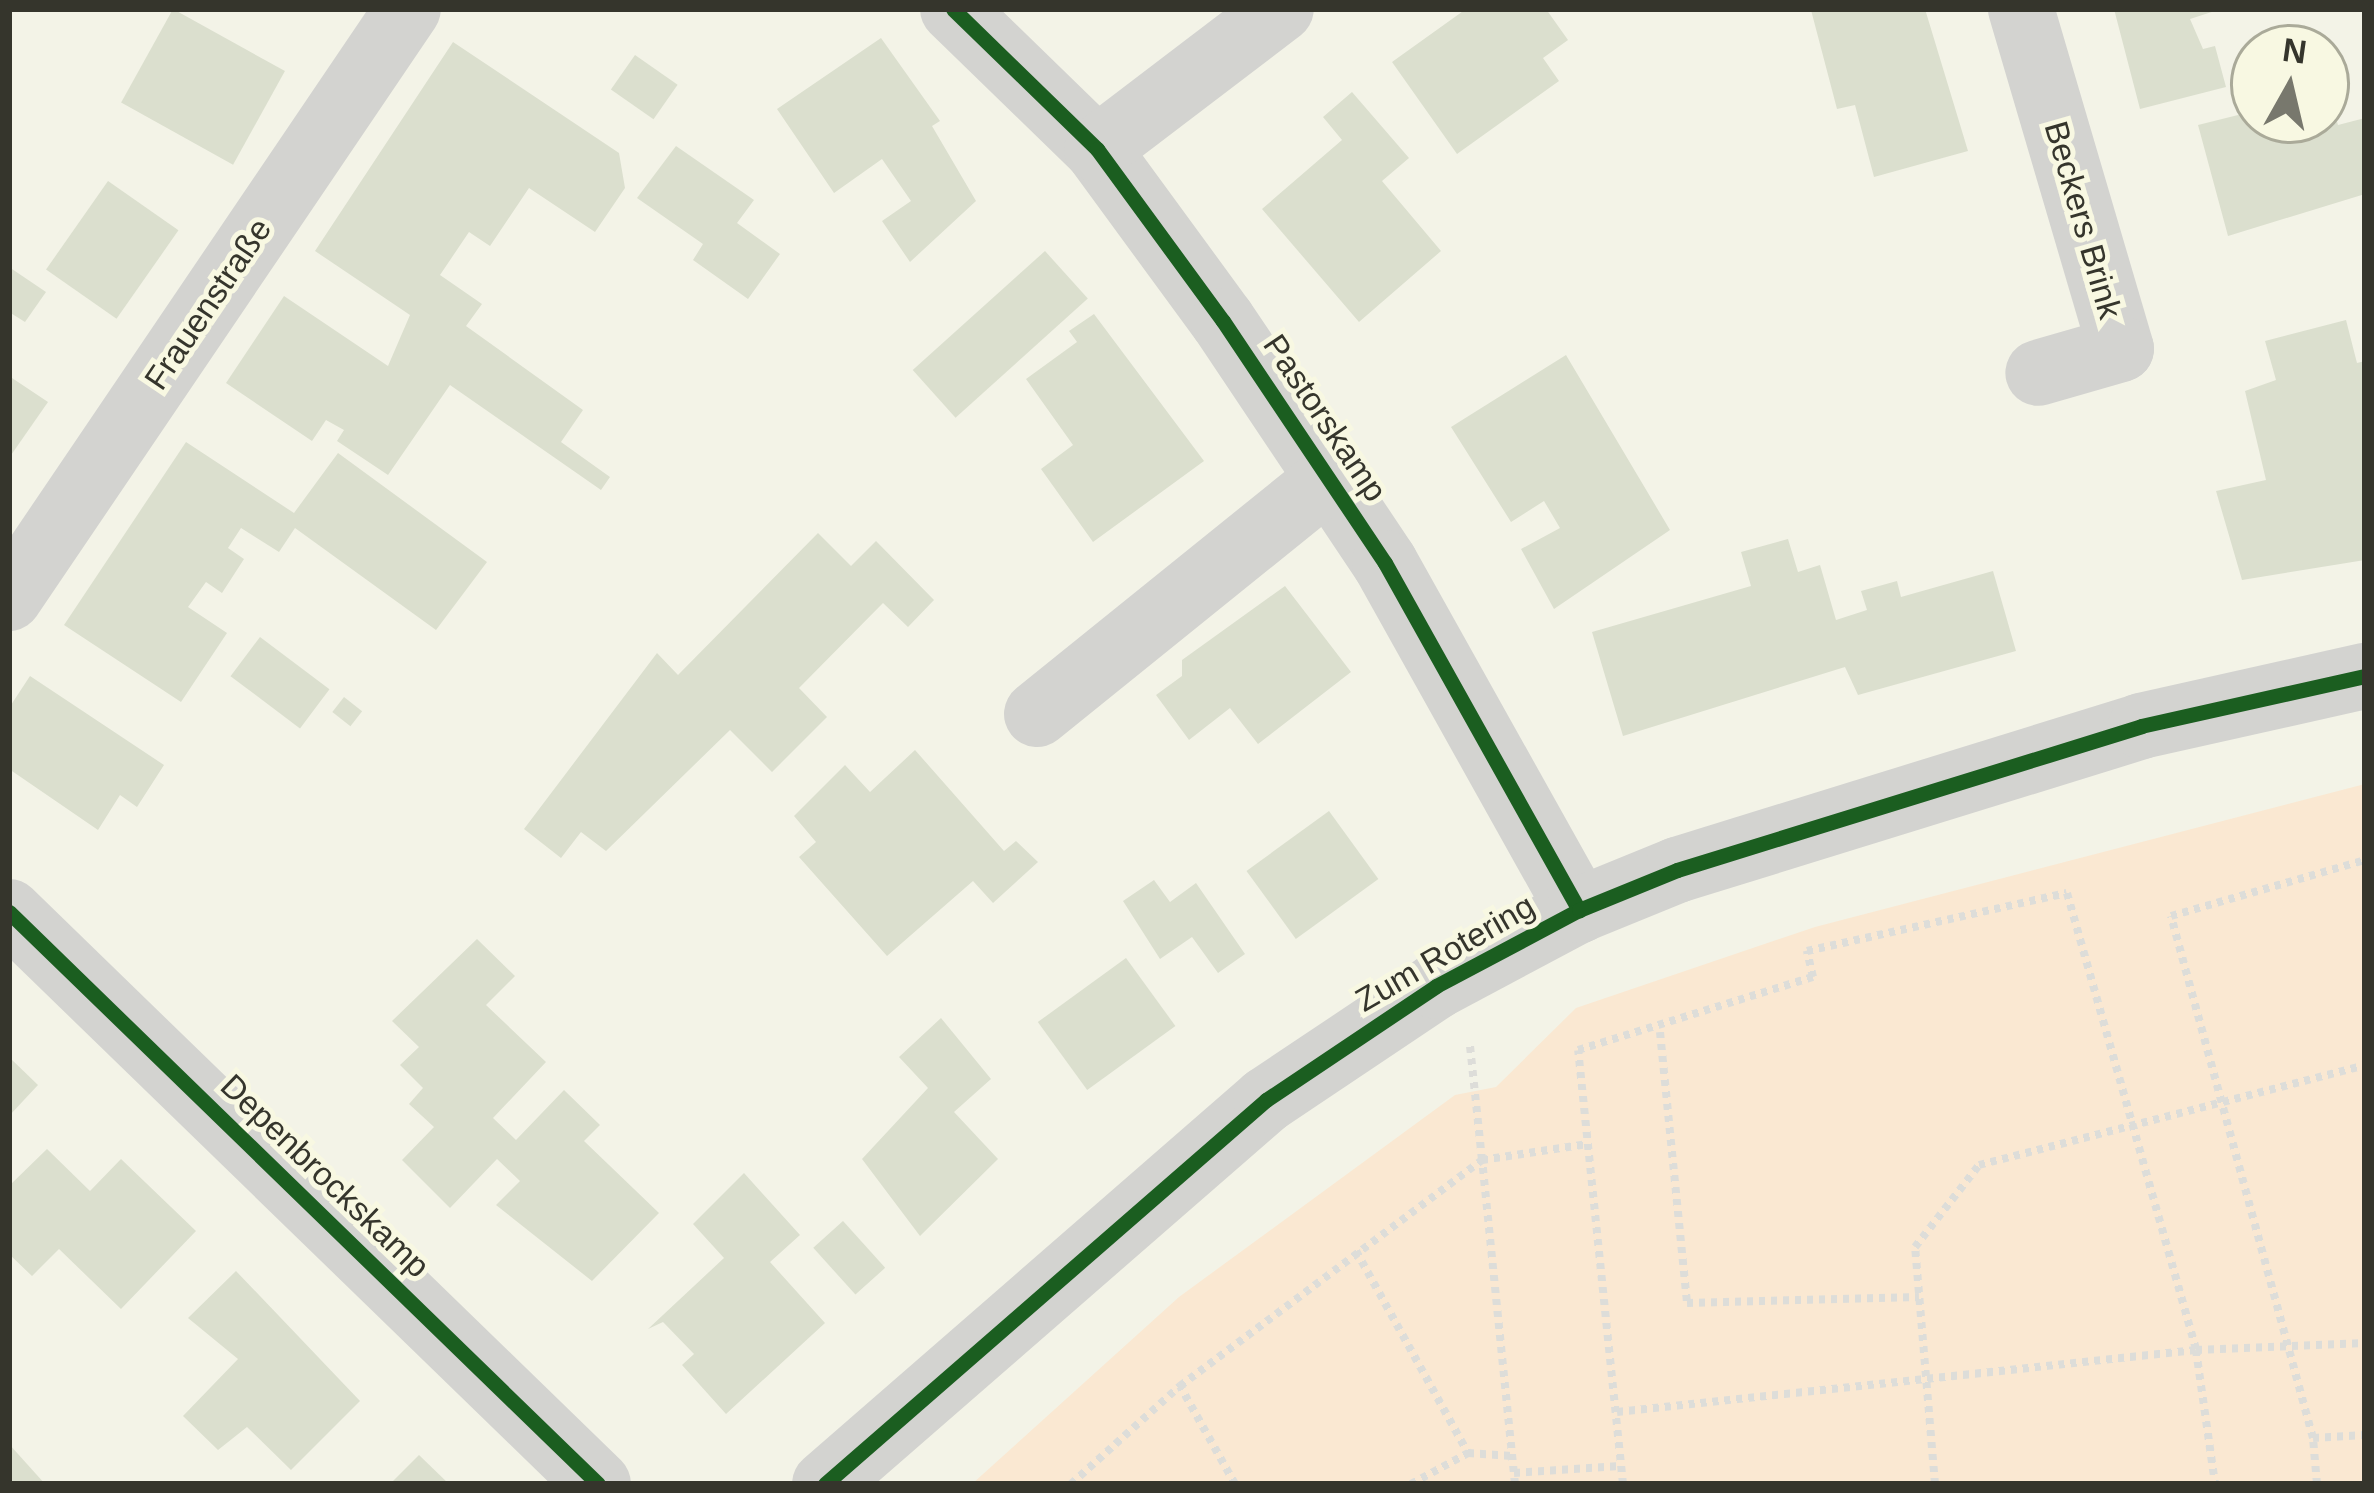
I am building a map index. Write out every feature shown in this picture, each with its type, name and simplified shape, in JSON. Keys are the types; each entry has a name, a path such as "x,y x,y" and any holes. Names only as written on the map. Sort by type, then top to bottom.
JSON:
{"street":[{"name":"Frauenstraße","path":"9,598 408,9"},
{"name":"Pastorskamp","path":"953,9 1097,149 1330,478 1580,910"},
{"path":"1097,149 1281,9"},
{"name":"Beckers Brink","path":"2020,9 2121,349 2038,373"},
{"name":"Pastorskamp","path":"1037,714 1330,478"},
{"name":"Zum Rotering","path":"825,1484 1266,1100 1436,986 1580,910 1677,870 2140,726 2365,676"},
{"name":"Depenbrockskamp","path":"9,912 598,1484"}],"path":[{"path":"2317,1484 2313,1438 2283,1347 2171,916 2365,860"},
{"path":"1623,1484 1578,1051 1660,1031 1813,977 1807,950 2067,893 2196,1350 2215,1484"},
{"path":"1436,986 1470,1045 1515,1484"},
{"path":"1660,1031 1687,1303 1919,1297"},
{"path":"1935,1484 1915,1247 1979,1165 2365,1065"},
{"path":"1071,1484 1180,1386 1482,1160 1588,1144"},
{"path":"1357,1251 1468,1454"},
{"path":"1617,1412 2196,1350 2365,1343"},
{"path":"1180,1386 1235,1484"},
{"path":"2313,1438 2365,1435"},
{"path":"1412,1484 1468,1454 1512,1456"},
{"path":"1514,1473 1621,1466"}],"shaded area":[{"path":"2365,784 2365,1484 972,1484 1179,1297 1455,1095 1496,1087 1576,1008 1815,927"}],"building":[{"path":"173,9 285,71 233,165 121,103"},
{"path":"1466,9 1546,9 1568,40 1543,58 1559,81 1457,154 1392,62"},
{"path":"1925,9 1968,151 1874,177 1855,105 1837,109 1811,10"},
{"path":"2114,9 2221,9 2190,19 2203,49 2215,46 2226,87 2140,109"},
{"path":"881,38 940,121 932,126 976,201 910,262 882,221 911,201 882,159 834,193 777,109"},
{"path":"453,42 619,153 625,188 595,232 529,188 490,246 469,232 440,275 482,304 466,326 583,410 561,442 610,477 601,490 450,385 388,475 337,441 344,430 326,420 312,441 226,383 284,296 388,366 410,315 315,251"},
{"path":"635,55 678,85 654,119 611,89"},
{"path":"1352,92 1409,158 1382,181 1441,251 1359,322 1262,209 1342,140 1323,117"},
{"path":"2230,117 2230,144 2350,144 2350,122 2365,118 2365,194 2228,236 2198,125"},
{"path":"676,146 754,200 737,223 780,254 748,299 693,260 703,244 637,198"},
{"path":"108,181 178,230 117,319 46,269"},
{"path":"1045,251 1088,299 956,418 913,370"},
{"path":"9,267 46,292 25,322 9,312"},
{"path":"1094,314 1204,461 1093,542 1041,469 1073,445 1026,379 1077,342 1069,331"},
{"path":"2346,320 2357,363 2365,361 2365,560 2242,580 2216,491 2266,480 2245,391 2276,380 2265,341"},
{"path":"1566,355 1670,530 1554,609 1521,549 1560,528 1544,501 1511,522 1451,427"},
{"path":"9,376 48,402 9,458"},
{"path":"186,442 294,513 338,453 487,562 436,630 295,528 279,552 241,528 228,548 244,559 222,593 206,582 188,607 227,633 181,702 64,625"},
{"path":"818,533 851,566 876,541 934,600 908,627 883,603 799,688 827,717 772,772 730,730 606,851 581,832 561,858 524,829 657,653 678,675"},
{"path":"1788,539 1798,572 1820,565 1836,620 1867,610 1861,591 1897,581 1901,597 1993,571 2016,651 1858,695 1845,667 1623,736 1592,632 1751,586 1741,552"},
{"path":"1285,586 1351,672 1258,744 1230,708 1189,740 1156,695 1182,676 1182,660"},
{"path":"260,637 329,689 300,728 231,676"},
{"path":"30,676 164,765 137,807 120,795 98,830 9,769 9,708"},
{"path":"344,697 362,711 350,726 332,712"},
{"path":"915,750 1004,851 1016,841 1038,862 993,903 973,881 887,956 799,857 816,842 794,816 845,765 870,792"},
{"path":"1329,811 1378,879 1296,939 1246,871"},
{"path":"1154,880 1170,902 1196,883 1245,954 1218,973 1192,937 1160,959 1123,901"},
{"path":"477,939 515,976 486,1005 546,1062 493,1118 516,1140 564,1090 600,1125 584,1141 659,1213 592,1281 496,1205 520,1181 497,1159 450,1208 402,1160 434,1127 409,1104 423,1088 400,1065 419,1047 392,1021"},
{"path":"1126,958 1175,1026 1087,1090 1038,1022"},
{"path":"941,1018 991,1079 954,1112 998,1159 920,1236 862,1159 928,1088 899,1057"},
{"path":"9,1057 38,1085 9,1116"},
{"path":"47,1149 90,1191 121,1159 196,1231 121,1309 59,1249 32,1276 9,1254 9,1186"},
{"path":"744,1173 800,1235 770,1262 825,1323 726,1414 682,1365 694,1354 663,1322 648,1329 724,1258 693,1224"},
{"path":"843,1221 885,1268 855,1295 813,1248"},
{"path":"236,1271 360,1401 291,1470 247,1427 218,1450 183,1416 238,1359 188,1318"},
{"path":"9,1444 45,1484 9,1484"},
{"path":"419,1455 449,1484 390,1484"}],"cycle path":[{"path":"953,9 1097,149 1223,321 1385,563 1579,910"},
{"path":"825,1484 1266,1100 1436,986 1579,910 1677,870 2141,726 2365,676"},
{"path":"9,912 598,1484"}]}
